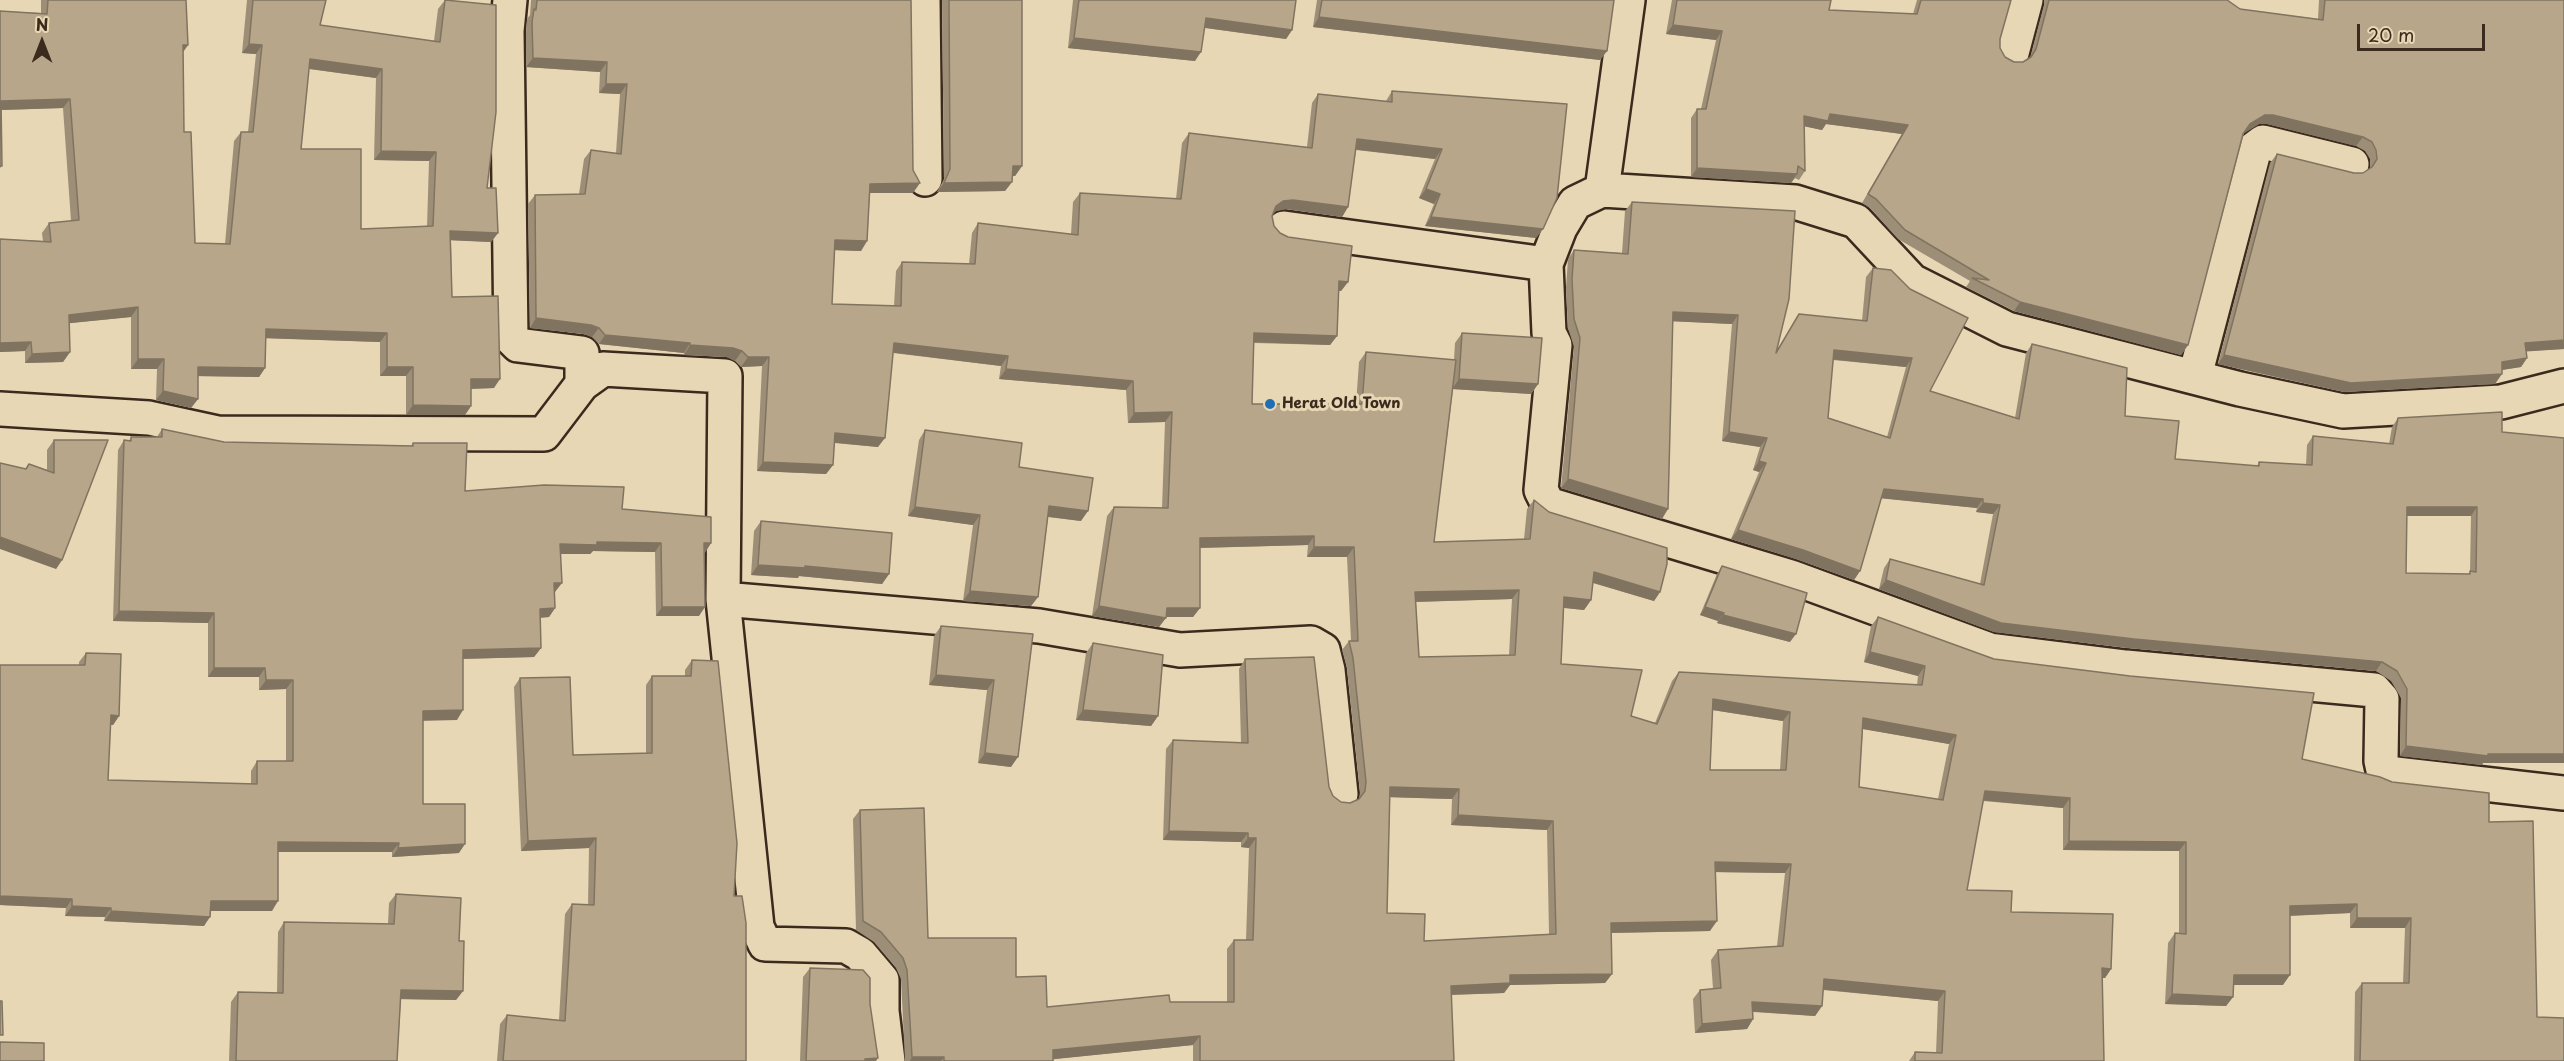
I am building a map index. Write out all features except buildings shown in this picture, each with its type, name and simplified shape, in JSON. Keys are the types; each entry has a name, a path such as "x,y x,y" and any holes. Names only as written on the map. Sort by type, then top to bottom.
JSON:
{"street":[{"path":"510,0 507,31 511,338 518,345 582,353 582,384"},
{"path":"923,0 925,178"},
{"path":"1602,190 1628,0"},
{"path":"2012,53 2026,0"},
{"path":"2195,376 2255,148 2263,142 2352,164"},
{"path":"2564,386 2501,402 2343,411 2240,389 2007,329 1912,281 1856,221 1795,202 1602,190 1575,203 1560,228 1546,264 1549,333 1554,345 1541,490 1548,504 1791,577 1990,650 2126,667 2374,690 2382,699 2381,761 2383,770 2387,773 2564,793"},
{"path":"1284,228 1546,264"},
{"path":"0,409 149,418 218,433 544,434 582,384 603,369 725,376 723,599 757,927 765,944 846,946 860,954 882,980 882,1011 888,1061"},
{"path":"723,599 1039,626 1180,650 1311,643 1323,650 1328,670 1341,794"}],"place":[{"name":"Herat Old Town","path":"1270,404"}]}
